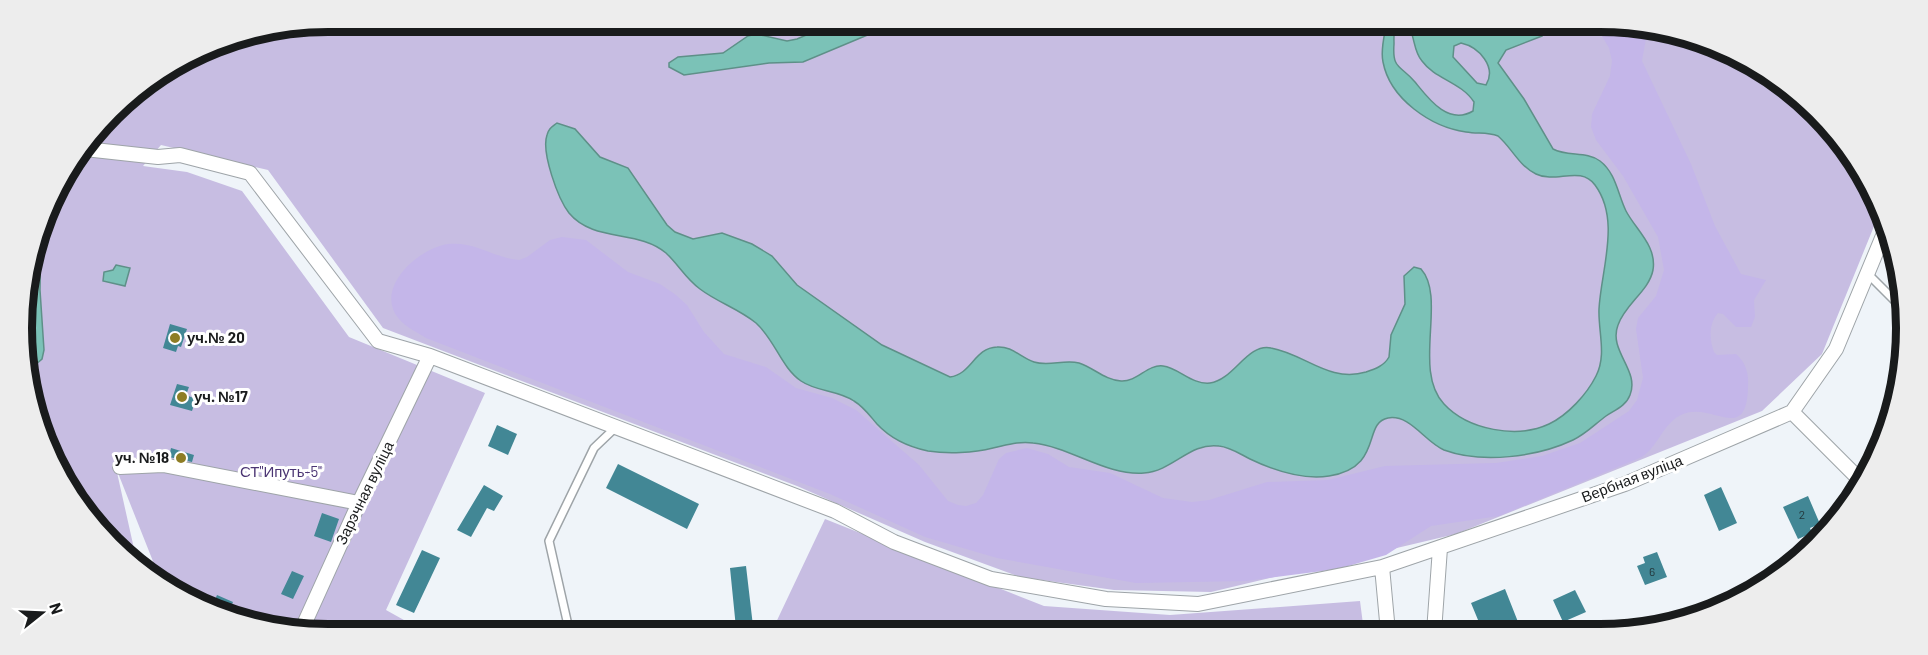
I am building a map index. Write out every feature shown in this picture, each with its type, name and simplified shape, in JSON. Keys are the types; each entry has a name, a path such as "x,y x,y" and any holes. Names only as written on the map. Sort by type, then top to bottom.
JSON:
{"street":[{"name":"Вербная вуліца","path":"91,150 158,158 180,155 250,173 378,340 430,356 835,511 894,542 990,579 1036,589 1106,599 1198,604 1382,567 1625,484 1792,412"},
{"path":"1857,477 1792,412 1836,349 1882,237"},
{"name":"Зарэчная вуліца","path":"304,623 430,356"},
{"path":"120,467 163,465 359,503"},
{"path":"1435,624 1440,548"},
{"path":"1382,567 1387,624"}],"lane":[{"path":"1867,273 1895,301"},
{"path":"568,624 549,541 594,448 616,427"}],"green space":[{"name":"СТ\"Ипуть-5\"","path":"308,32 1620,32 1639,34 1696,47 1714,54 1748,71 1781,93 1810,118 1847,163 1876,220 1822,354 1762,411 1456,534 1211,592 1114,590 1020,577 925,542 797,486 383,328 268,170 161,145 143,166 187,172 242,191 349,337 485,393 386,610 411,624 328,624 270,618 232,608 179,584 156,569 116,468 135,552 105,523 71,476 47,423 37,385 32,347 32,308 37,270 54,214 71,179 93,147 118,118 147,93 179,71 214,54 232,47 289,34"},
{"path":"825,519 1044,606 1170,615 1360,601 1363,624 775,624"}],"shaded area":[{"path":"813,32 875,32 803,62 769,63 684,75 669,67 669,63 678,57 723,53 748,36 756,34 787,41"},
{"path":"1385,32 1395,32 1394,59 1398,66 1440,108 1447,113 1464,115 1473,111 1474,102 1469,95 1427,67 1417,54 1411,32 1547,32 1506,50 1498,63 1524,99 1553,149 1595,158 1610,172 1626,211 1649,246 1653,261 1651,278 1621,317 1616,334 1620,352 1631,377 1630,395 1623,405 1573,440 1543,451 1509,457 1475,457 1444,450 1403,420 1388,418 1380,422 1376,428 1365,455 1358,464 1346,471 1319,477 1278,470 1219,446 1199,448 1164,467 1144,473 1116,470 1061,450 1033,443 1018,443 985,450 960,452 936,452 921,449 888,434 861,406 848,397 807,385 801,381 788,368 756,323 700,289 666,253 643,241 603,233 579,222 569,213 560,197 546,152 547,135 557,123 575,129 600,157 628,168 667,225 675,232 693,239 722,233 752,244 772,256 797,285 882,345 950,377 963,371 989,348 997,347 1007,348 1034,362 1079,363 1121,381 1127,381 1152,368 1163,366 1191,379 1210,383 1226,376 1247,356 1262,348 1283,351 1340,374 1366,372 1382,365 1389,357 1391,335 1405,304 1404,276 1414,267 1421,269 1428,282 1431,298 1431,373 1435,390 1444,404 1466,420 1494,429 1522,431 1549,424 1563,415 1582,397 1596,376 1601,360 1599,309 1608,246 1607,214 1603,199 1589,179 1575,175 1544,177 1536,174 1520,162 1498,136 1453,129 1439,124 1414,109 1394,88 1387,75 1383,62","holes":["1461,43 1480,53 1488,65 1489,78 1486,85 1477,83 1453,57 1454,46"]},
{"path":"1600,32 1647,35 1642,61 1691,164 1715,226 1741,274 1766,280 1754,300 1755,317 1751,327 1736,327 1723,314 1718,313 1711,326 1711,342 1714,352 1717,355 1736,354 1746,368 1747,400 1743,412 1735,418 1704,412 1691,412 1679,416 1642,457 1499,516 1431,526 1386,555 1338,569 1246,581 1136,583 997,558 925,537 830,494 426,338 402,322 392,307 395,283 403,271 424,253 437,247 448,244 467,245 519,260 527,257 550,240 562,237 586,240 628,272 660,284 676,295 687,305 704,332 724,354 766,367 796,388 832,398 856,410 919,465 948,501 958,505 966,506 976,503 983,495 999,459 1006,453 1027,448 1048,454 1069,467 1110,473 1163,498 1192,502 1209,500 1267,482 1328,480 1385,466 1496,463 1542,456 1580,443 1629,411 1637,400 1643,378 1636,329 1638,318 1656,296 1664,270 1658,237 1623,176 1596,140 1591,127 1592,114 1610,76 1612,61 1609,48"},
{"path":"41,256 44,350 42,359 34,366 32,308"},
{"path":"116,265 130,268 125,286 103,281 104,272 113,270"}],"building":[{"name":"уч.№ 20","path":"170,324 187,329 181,347 178,346 176,352 163,348"},
{"name":"уч. №17","path":"177,384 189,387 186,395 196,399 192,411 170,405"},
{"path":"497,425 517,434 508,455 488,446"},
{"name":"уч. №18","path":"171,448 194,455 192,462 169,457"},
{"path":"618,464 699,504 687,529 606,488"},
{"path":"484,485 503,496 494,511 487,508 471,537 457,530"},
{"path":"1721,487 1737,523 1719,531 1704,495"},
{"path":"1808,496 1820,524 1810,528 1812,533 1798,539 1783,507"},
{"path":"322,513 339,519 331,542 314,536"},
{"path":"422,550 440,558 414,613 396,605"},
{"path":"1657,552 1667,577 1645,585 1637,566 1645,563 1643,557"},
{"path":"746,566 753,624 736,624 730,568"},
{"path":"292,571 304,576 293,599 281,594"},
{"path":"1505,589 1519,624 1480,624 1471,603"},
{"path":"1575,590 1586,612 1563,622 1553,600"},
{"path":"217,595 233,602 231,607 214,601"}],"place":[{"name":"уч.№ 20","path":"175,338"},
{"name":"уч. №17","path":"182,397"},
{"name":"уч. №18","path":"181,458"}]}
